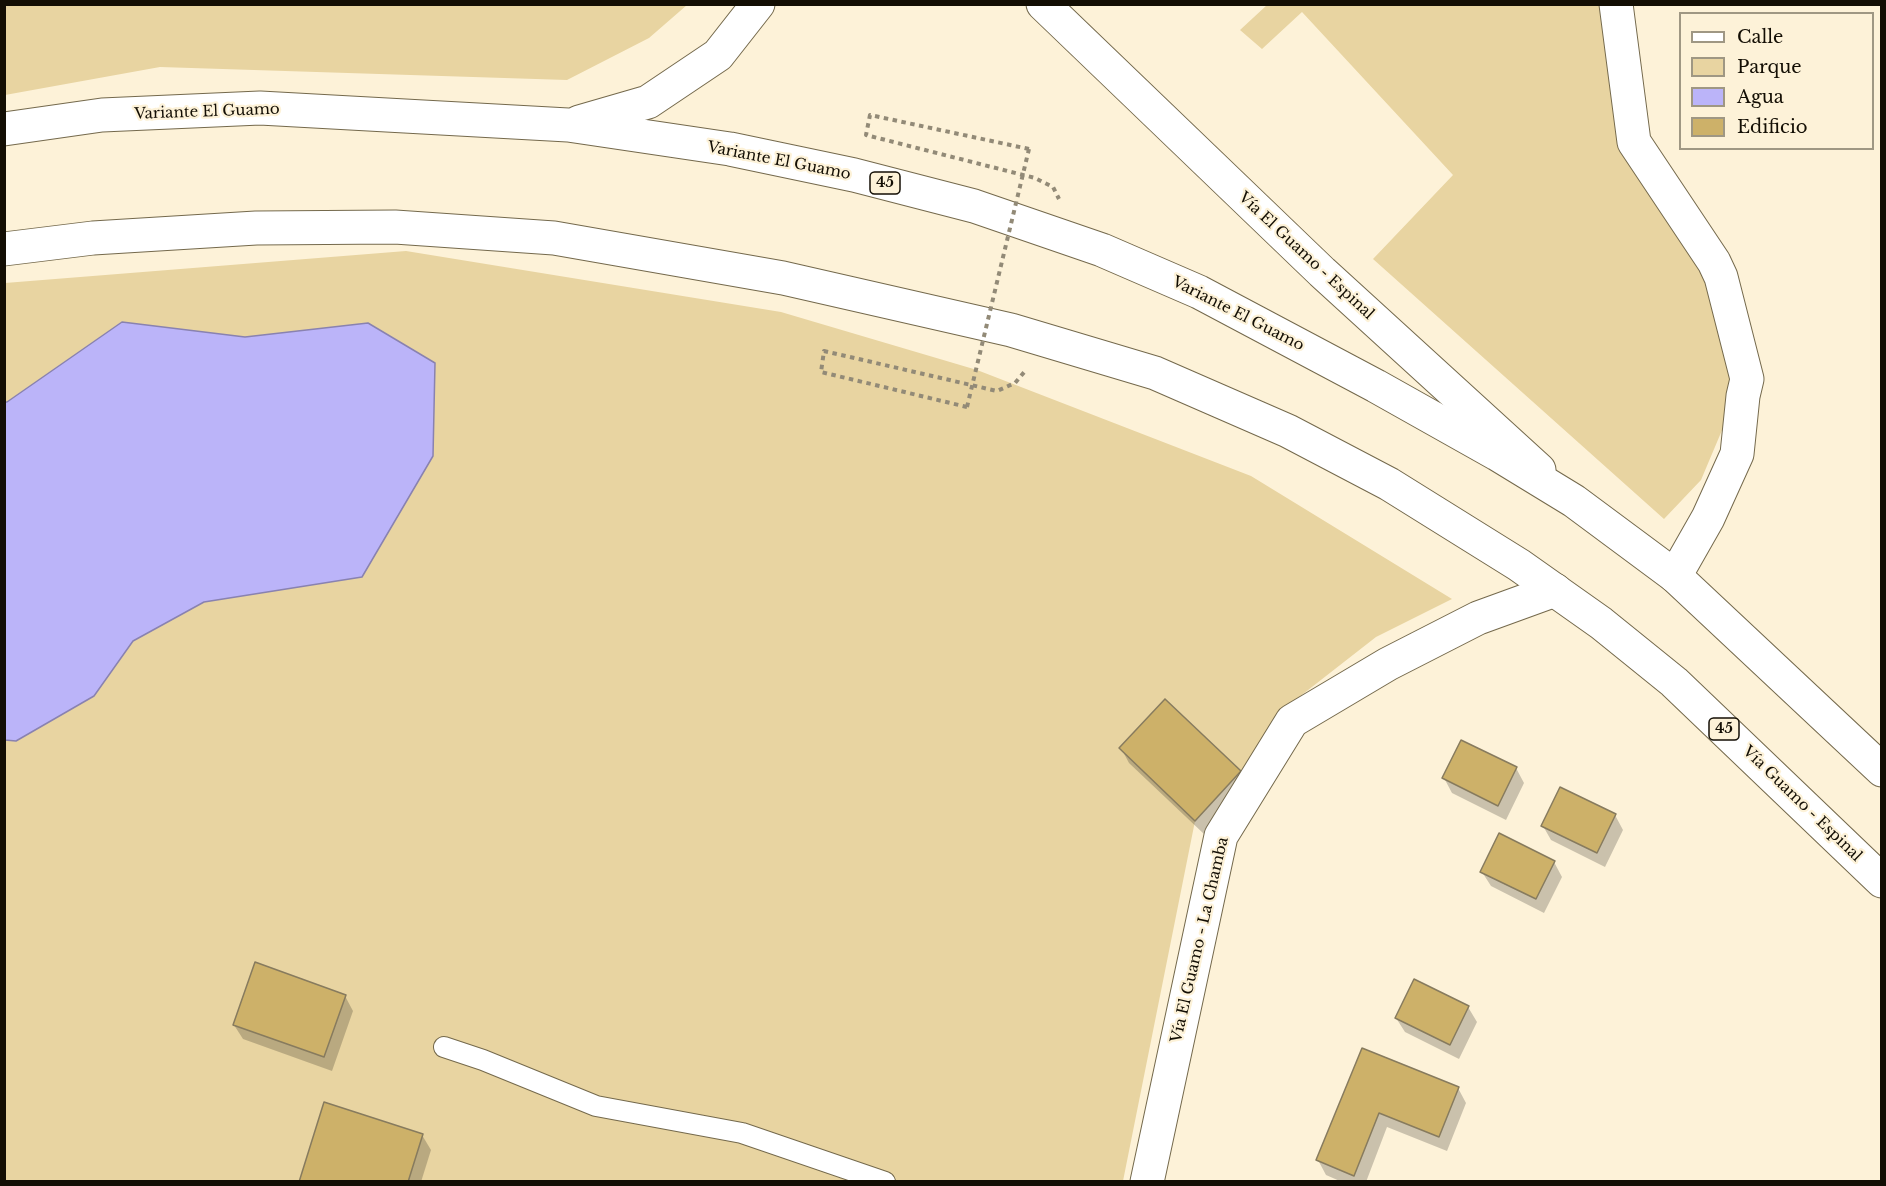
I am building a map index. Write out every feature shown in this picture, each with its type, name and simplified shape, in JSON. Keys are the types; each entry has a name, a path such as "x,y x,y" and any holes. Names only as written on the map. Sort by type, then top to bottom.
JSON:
{"main road":[{"path":"568,125 648,102 717,55 758,4"},
{"name":"Vía El Guamo - Espinal","path":"1043,4 1322,272 1574,501"},
{"path":"1616,4 1634,142 1714,262 1721,277 1747,379 1737,454 1708,518 1675,576"},
{"name":"Variante El Guamo","path":"4,129 102,115 260,108 568,125 730,149 854,175 974,206 1102,250 1199,292 1376,386 1497,454 1574,501 1675,576"},
{"name":"45","path":"4,249 93,238 256,228 394,227 554,238 783,278 1011,330 1155,373 1288,431 1389,484 1555,590"},
{"name":"45","path":"1675,576 1881,770"},
{"name":"Vía Guamo - Espinal","path":"1555,590 1601,623 1674,682 1881,881"},
{"name":"Vía El Guamo - La Chamba","path":"1147,1182 1221,836 1293,721 1388,664 1478,618 1555,590"}],"lane":[{"path":"444,1047 483,1060 596,1106 742,1133 885,1182"}],"path":[{"path":"1048,341 1015,382 997,391 824,351 821,372 968,407 1029,149 870,115 866,135 1035,177 1053,187 1062,205 1071,239"}],"green space":[{"path":"5,4 687,5 649,38 567,80 160,67 5,95"},
{"path":"1267,5 1601,5 1620,151 1713,285 1736,397 1701,480 1664,519 1373,259 1453,175 1302,12 1262,49 1240,30"},
{"path":"406,251 781,312 977,370 1251,476 1452,599 1376,637 1285,708 1241,771 1165,699 1119,748 1195,821 1123,1181 5,1182 5,283"}],"water":[{"path":"122,322 245,337 368,323 435,363 433,456 362,577 204,602 133,641 94,696 16,741 5,740 5,402"}],"building":[{"path":"1165,699 1241,771 1195,821 1119,748"},
{"path":"1461,740 1517,767 1498,806 1442,778"},
{"path":"1560,787 1616,814 1597,853 1541,826"},
{"path":"1499,833 1555,861 1536,899 1480,872"},
{"path":"255,962 346,995 324,1057 233,1025"},
{"path":"1414,979 1469,1006 1450,1045 1395,1018"},
{"path":"1362,1048 1459,1087 1439,1137 1379,1113 1354,1176 1316,1160"},
{"path":"324,1102 423,1134 408,1182 299,1182"}]}
